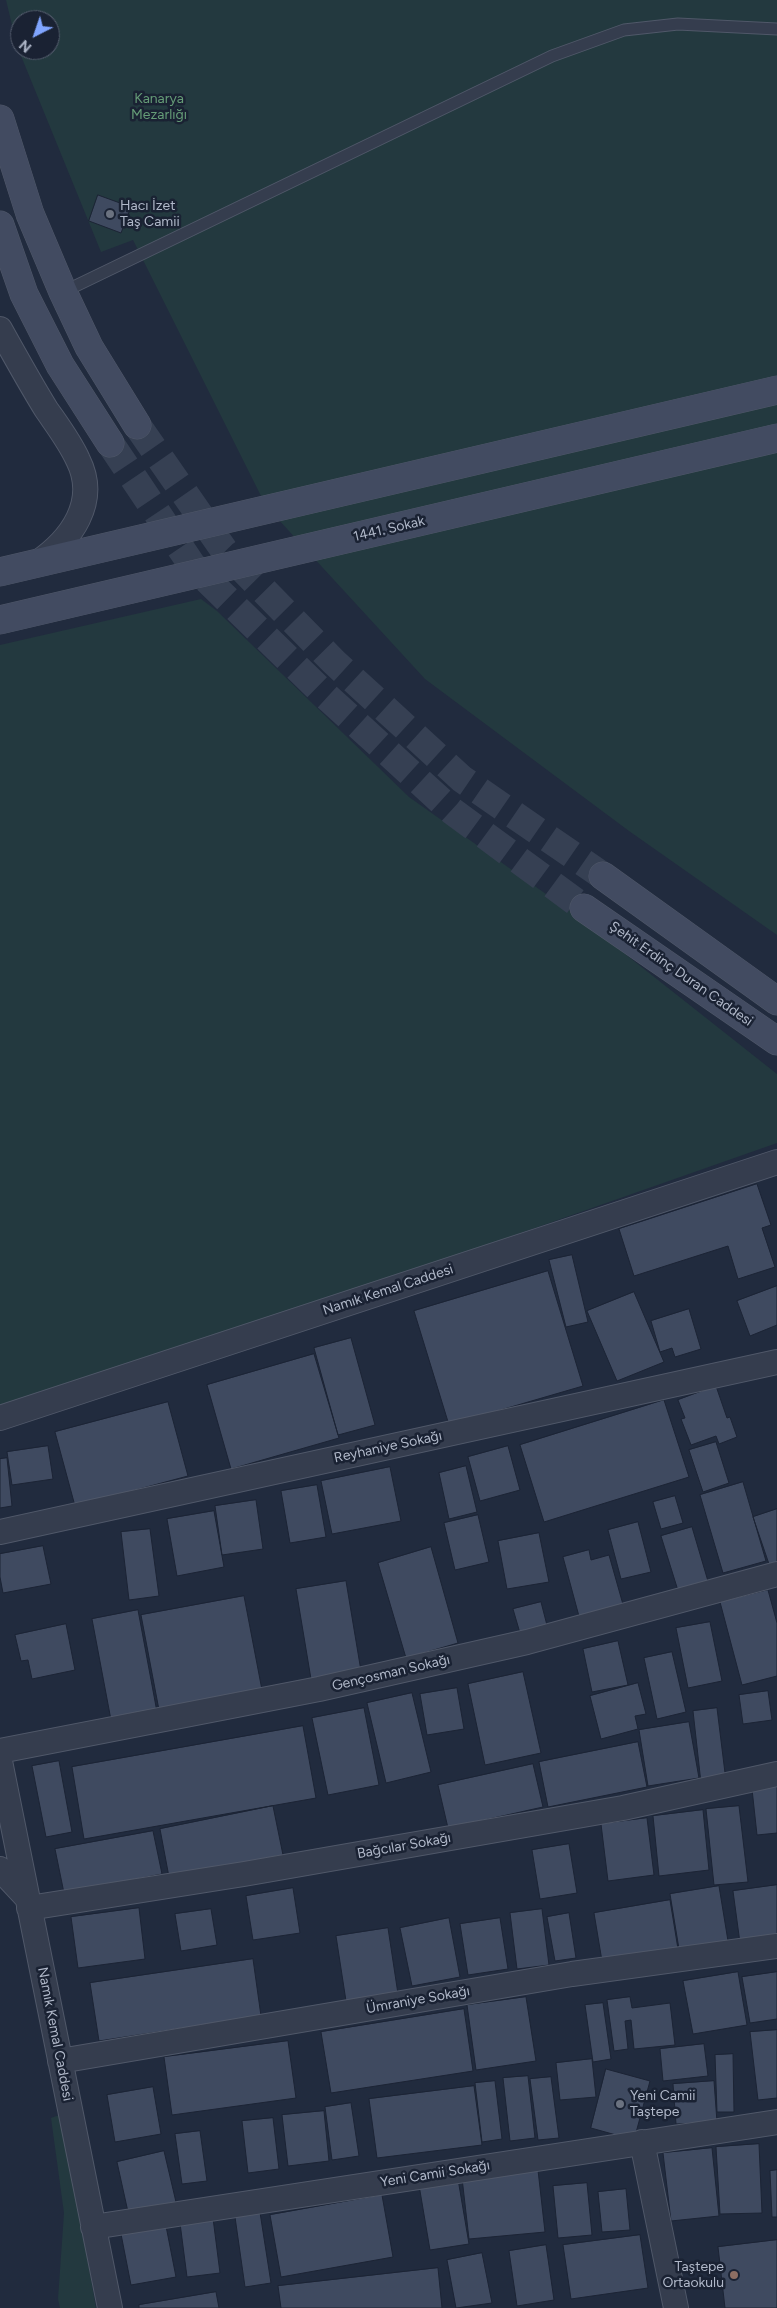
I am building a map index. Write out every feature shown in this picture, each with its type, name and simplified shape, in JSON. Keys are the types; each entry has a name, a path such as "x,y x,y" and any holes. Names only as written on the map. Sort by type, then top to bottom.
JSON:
{"street":[{"path":"0,119 30,214 63,292 89,347 137,425"},
{"path":"0,225 28,303 60,365 110,443"},
{"path":"0,329 34,390 78,460 83,473 84,501 74,530 51,554 37,563"},
{"path":"0,572 777,390"},
{"name":"1441. Sokak","path":"0,620 777,438"},
{"path":"603,876 777,1001"},
{"name":"Şehit Erdinç Duran Caddesi","path":"584,908 777,1041"},
{"name":"Namık Kemal Caddesi","path":"0,1418 777,1162"},
{"name":"Reyhaniye Sokağı","path":"0,1532 777,1362"},
{"name":"Gençosman Sokağı","path":"0,1751 319,1689 499,1648 777,1574"},
{"name":"Namık Kemal Caddesi","path":"0,1761 110,2308"},
{"name":"Bağcılar Sokağı","path":"29,1904 244,1874 604,1811 777,1774"},
{"path":"0,1869 29,1904"},
{"name":"Ümraniye Sokağı","path":"60,2061 572,1974 777,1946"},
{"name":"Yeni Camii Sokağı","path":"93,2227 777,2122"},
{"path":"642,2142 676,2308"}],"lane":[{"path":"63,292 552,56 624,30 678,24 777,29"}],"green space":[{"name":"Kanarya Mezarlığı","path":"6,0 777,0 777,935 629,831 425,679 266,506 133,240 101,252 23,60 60,60 60,10 10,10 10,17"},
{"path":"201,599 217,611 409,797 577,916 777,1074 777,1143 0,1416 0,645"},
{"path":"62,2114 96,2308 60,2308 58,2299 64,2213 51,2118"}],"building":[{"name":"Hacı İzet Taş Camii","path":"98,195 131,207 121,233 89,221"},
{"path":"757,1184 771,1225 762,1228 775,1267 738,1279 728,1246 634,1276 619,1229"},
{"path":"572,1255 588,1322 566,1327 549,1260"},
{"path":"548,1271 583,1386 449,1425 414,1311"},
{"path":"777,1286 777,1325 750,1336 737,1301"},
{"path":"634,1292 664,1362 617,1381 587,1311"},
{"path":"689,1309 701,1349 675,1357 672,1348 660,1352 651,1321"},
{"path":"351,1338 375,1425 338,1435 314,1348"},
{"path":"314,1354 339,1438 231,1469 207,1385"},
{"path":"716,1386 727,1418 730,1417 737,1437 719,1444 716,1436 691,1445 681,1419 685,1418 678,1400"},
{"path":"664,1400 689,1477 544,1522 520,1445"},
{"path":"168,1402 188,1476 75,1506 55,1432"},
{"path":"716,1442 729,1483 703,1492 689,1450"},
{"path":"48,1446 53,1479 12,1485 7,1452"},
{"path":"508,1446 520,1490 480,1501 468,1457"},
{"path":"7,1458 12,1506 0,1508 0,1459"},
{"path":"466,1466 477,1512 449,1519 439,1473"},
{"path":"390,1467 401,1521 332,1534 321,1481"},
{"path":"743,1482 766,1561 723,1573 700,1495"},
{"path":"317,1485 326,1537 290,1543 281,1491"},
{"path":"675,1496 683,1523 661,1529 653,1502"},
{"path":"256,1500 263,1549 222,1555 215,1506"},
{"path":"777,1509 777,1564 770,1567 753,1517"},
{"path":"214,1511 224,1567 177,1576 167,1519"},
{"path":"478,1515 489,1562 455,1570 444,1523"},
{"path":"638,1522 651,1572 621,1579 608,1530"},
{"path":"692,1527 710,1588 680,1597 661,1536"},
{"path":"150,1529 159,1596 129,1600 121,1532"},
{"path":"539,1533 549,1582 507,1589 498,1541"},
{"path":"43,1546 51,1584 3,1593 0,1577 0,1554"},
{"path":"431,1547 458,1643 406,1658 378,1563"},
{"path":"589,1550 591,1560 609,1555 624,1608 580,1620 563,1557"},
{"path":"346,1581 361,1671 311,1679 296,1589"},
{"path":"768,1590 777,1623 777,1676 742,1685 720,1602"},
{"path":"244,1596 262,1690 159,1710 141,1615"},
{"path":"541,1602 549,1633 522,1640 513,1609"},
{"path":"138,1610 157,1712 111,1720 92,1619"},
{"path":"710,1622 722,1681 688,1688 676,1628"},
{"path":"66,1624 75,1670 32,1679 28,1660 21,1661 15,1635"},
{"path":"618,1641 628,1685 592,1692 583,1649"},
{"path":"672,1652 686,1712 657,1719 644,1658"},
{"path":"523,1672 541,1753 485,1765 468,1684"},
{"path":"638,1683 646,1714 635,1716 638,1729 601,1739 590,1696"},
{"path":"457,1688 464,1729 427,1735 420,1694"},
{"path":"768,1691 772,1720 743,1724 739,1695"},
{"path":"412,1693 431,1772 386,1783 367,1703"},
{"path":"364,1708 379,1785 328,1795 312,1718"},
{"path":"717,1708 726,1781 701,1783 693,1711"},
{"path":"689,1722 699,1778 648,1786 639,1730"},
{"path":"303,1726 316,1798 84,1839 72,1767"},
{"path":"638,1742 647,1787 548,1807 539,1762"},
{"path":"59,1761 72,1832 46,1837 32,1766"},
{"path":"533,1764 543,1807 448,1828 438,1785"},
{"path":"777,1786 777,1833 757,1835 752,1789"},
{"path":"273,1806 283,1855 169,1877 160,1829"},
{"path":"739,1806 748,1882 714,1885 706,1809"},
{"path":"703,1810 709,1870 659,1876 653,1816"},
{"path":"647,1818 654,1875 608,1881 601,1824"},
{"path":"153,1831 162,1874 64,1893 55,1849"},
{"path":"569,1844 577,1893 540,1899 532,1850"},
{"path":"777,1885 777,1938 740,1943 733,1891"},
{"path":"719,1886 728,1941 679,1949 670,1894"},
{"path":"293,1888 300,1933 253,1940 246,1896"},
{"path":"670,1900 678,1949 602,1961 594,1913"},
{"path":"139,1908 145,1959 78,1968 71,1917"},
{"path":"211,1909 217,1945 181,1951 175,1914"},
{"path":"542,1909 549,1965 517,1969 510,1913"},
{"path":"569,1913 576,1958 555,1961 547,1917"},
{"path":"449,1918 460,1977 412,1986 400,1928"},
{"path":"500,1918 508,1969 468,1975 460,1924"},
{"path":"388,1928 398,1994 346,2001 336,1936"},
{"path":"253,1959 261,2016 99,2041 90,1983"},
{"path":"738,1972 747,2025 693,2034 683,1981"},
{"path":"777,1972 777,2019 750,2023 742,1977"},
{"path":"526,1997 536,2061 476,2070 467,2005"},
{"path":"630,1997 632,2008 670,2003 675,2045 634,2049 631,2020 625,2021 628,2049 614,2051 607,2000"},
{"path":"603,2003 611,2059 593,2062 585,2005"},
{"path":"464,2009 473,2071 331,2093 321,2032"},
{"path":"777,2030 777,2098 758,2100 750,2032"},
{"path":"288,2041 296,2098 172,2115 164,2057"},
{"path":"704,2044 708,2076 663,2081 660,2049"},
{"path":"733,2054 734,2112 717,2112 715,2055"},
{"path":"592,2059 596,2097 560,2100 556,2063"},
{"name":"Yeni Camii Taştepe","path":"606,2069 650,2081 634,2140 591,2128"},
{"path":"528,2076 535,2138 510,2141 503,2078"},
{"path":"551,2077 559,2138 538,2140 530,2079"},
{"path":"495,2081 502,2139 482,2142 475,2083"},
{"path":"714,2081 717,2122 676,2124 673,2084"},
{"path":"474,2086 482,2145 377,2158 369,2099"},
{"path":"153,2087 161,2134 115,2142 107,2095"},
{"path":"351,2103 359,2156 332,2160 325,2107"},
{"path":"324,2111 329,2161 288,2166 282,2115"},
{"path":"273,2118 279,2169 248,2173 242,2121"},
{"path":"200,2131 207,2181 182,2184 175,2134"},
{"path":"759,2144 762,2213 720,2214 716,2147"},
{"path":"712,2148 719,2216 671,2221 663,2153"},
{"path":"164,2151 176,2202 128,2212 117,2162"},
{"path":"538,2170 545,2232 469,2239 462,2178"},
{"path":"777,2170 777,2217 772,2217 770,2171"},
{"path":"458,2179 469,2244 430,2250 419,2185"},
{"path":"587,2183 592,2235 558,2238 553,2186"},
{"path":"626,2189 630,2230 602,2232 598,2192"},
{"path":"382,2195 393,2257 281,2277 270,2215"},
{"path":"259,2206 271,2283 245,2287 234,2210"},
{"path":"213,2218 220,2273 187,2277 180,2223"},
{"path":"166,2226 176,2277 131,2285 121,2234"},
{"path":"640,2235 648,2288 571,2299 563,2245"},
{"path":"777,2240 777,2308 725,2308 718,2247"},
{"path":"546,2245 554,2300 517,2306 509,2251"},
{"path":"482,2253 492,2303 456,2308 447,2260"},
{"path":"438,2268 442,2308 281,2308 278,2286"},
{"path":"216,2292 219,2308 139,2308 139,2305"}],"tunnel":[{"path":"137,425 224,550 334,662 462,779 603,876"},
{"path":"110,443 192,565 325,695 452,811 584,908"}],"place":[{"name":"Hacı İzet Taş Camii","path":"110,214"},
{"name":"Yeni Camii Taştepe","path":"620,2104"},
{"name":"Taştepe Ortaokulu","path":"734,2275"}]}
